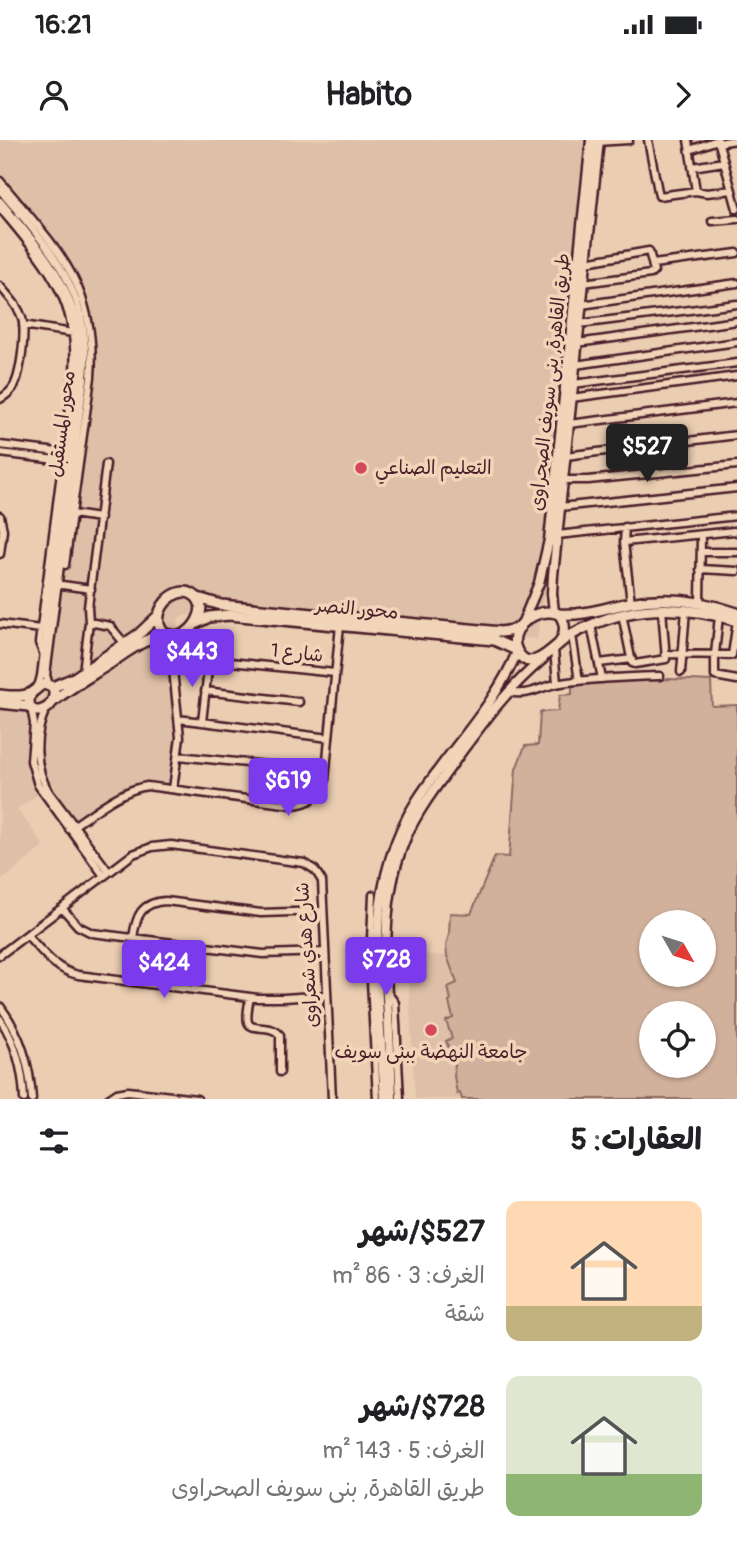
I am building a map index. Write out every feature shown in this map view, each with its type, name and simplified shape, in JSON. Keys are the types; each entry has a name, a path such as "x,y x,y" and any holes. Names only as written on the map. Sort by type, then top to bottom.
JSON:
{"highway":[{"path":"0,695 15,700 38,711 139,644 154,637 166,634 179,636 187,632 195,624 201,609 198,598 188,593 175,594 144,630 69,681 34,690 15,700 0,703"},
{"name":"محور النصر","path":"198,598 221,605 501,632 521,625"},
{"path":"737,613 700,603 665,600 631,603 575,615 547,611 533,615 521,625 515,639 516,651 530,660 540,659 572,635 591,625 637,611 686,610 737,621"},
{"path":"598,611 597,618 602,621"},
{"path":"554,649 564,636 565,630 564,623 556,613"},
{"path":"159,615 158,624 166,634"},
{"name":"محور النصر","path":"195,624 209,617 229,615 494,640 516,651"},
{"path":"48,706 55,695 51,686"},
{"path":"30,707 29,698 34,690"}],"main road":[{"name":"طريق القاهرة, بنى سويف الصحراوى","path":"556,613 552,593 553,575 572,398 577,321 586,262 595,141"},
{"name":"طريق القاهرة, بنى سويف الصحراوى","path":"521,625 542,573 550,529 577,321 595,141"},
{"path":"542,573 553,575"},
{"path":"385,1099 386,927 393,878 402,847 424,804 491,711 554,649"},
{"path":"393,1099 374,938 390,857 409,813 475,716 502,682 516,651"}],"street":[{"path":"595,141 629,140"},
{"path":"648,140 658,195 696,191 707,194 734,192"},
{"path":"688,140 696,191"},
{"path":"690,150 718,141 736,140"},
{"path":"718,141 737,209"},
{"path":"692,167 724,162"},
{"path":"0,181 64,260 77,283 91,332 92,362 71,456 41,629 39,645 46,652"},
{"name":"محور المستقبل","path":"0,190 58,262 73,289 85,332 86,354 46,652 46,675 51,686"},
{"name":"محور المستقبل","path":"0,201 52,265 62,283 73,310 80,358 60,590 34,690"},
{"path":"0,208 52,274 65,303 73,333 75,352 72,514 60,590 91,589"},
{"path":"712,221 737,219"},
{"path":"583,283 654,272 649,251 586,262"},
{"path":"653,264 737,253"},
{"path":"581,306 737,283"},
{"path":"0,286 17,307 23,325 16,382 11,391 0,399"},
{"path":"577,321 737,304"},
{"path":"577,343 737,321"},
{"path":"23,325 73,333"},
{"path":"575,365 737,342"},
{"path":"573,384 737,363"},
{"path":"651,374 651,388"},
{"path":"572,398 737,376"},
{"path":"569,424 737,403"},
{"path":"565,456 737,435"},
{"path":"0,445 71,456"},
{"path":"0,453 71,456"},
{"path":"83,672 89,622 88,607 106,464"},
{"path":"563,480 588,480 737,465"},
{"path":"560,507 737,488"},
{"path":"72,514 100,518"},
{"path":"0,516 3,530 0,554"},
{"path":"557,535 737,516"},
{"path":"625,527 624,542 631,603"},
{"path":"624,542 737,532"},
{"path":"700,603 701,535"},
{"path":"701,552 737,552"},
{"path":"700,569 737,571"},
{"path":"622,614 635,664 666,659 662,609"},
{"path":"681,672 686,610"},
{"path":"719,616 715,654 716,677 737,680"},
{"path":"666,654 732,655 737,621"},
{"path":"89,622 110,626 125,643"},
{"path":"0,624 41,629"},
{"path":"72,827 130,790 147,786 296,805 308,802 318,794 324,784 340,625"},
{"path":"591,625 602,679"},
{"path":"172,660 187,632"},
{"path":"166,634 172,660 180,737 173,789"},
{"path":"572,635 579,681"},
{"path":"554,649 557,683"},
{"name":"شارع 1","path":"172,660 187,658 335,673"},
{"path":"599,663 632,659"},
{"path":"202,722 209,660"},
{"path":"508,692 525,694 557,683 660,676"},
{"path":"205,691 299,702"},
{"path":"48,706 39,729 40,773 72,827 107,874"},
{"path":"30,707 34,723 31,753 33,775 40,790 72,827"},
{"path":"178,719 329,738"},
{"path":"178,756 326,771"},
{"name":"شارع هدي شعراوى","path":"0,955 139,851 152,847 165,845 300,862 312,867 320,877 323,912 331,1099"},
{"path":"373,895 377,1099"},
{"path":"133,938 139,914 159,901 261,913 323,912"},
{"path":"62,908 75,924 92,933 263,954 325,952"},
{"path":"27,935 50,961 72,974 250,997 327,995"},
{"path":"387,992 395,1003 400,1099"},
{"path":"250,997 247,1020 249,1024 253,1027 273,1029 280,1035 280,1072"},
{"path":"0,1006 23,1047 32,1099"},
{"path":"0,1019 18,1058 24,1099"},
{"path":"108,1099 117,1093 128,1091 197,1099"}],"shaded area":[{"path":"0,140 595,140 552,547 537,639 240,611 202,612 180,617 173,641 184,735 177,792 134,793 104,809 75,830 44,790 17,809 44,846 0,882 0,698 25,701 43,699 46,657 82,379 79,316 69,287 52,258 0,194"},
{"path":"670,679 711,681 712,706 737,705 737,1099 462,1099 460,1093 457,1094 455,1063 446,1041 452,1038 446,1021 453,1018 448,987 457,983 446,946 450,913 471,914 495,856 509,857 516,769 525,746 538,745 540,712 558,711 560,695 572,694 572,686"},
{"name":"جامعة النهضة ببنى سويف","path":"407,953 447,956 457,983 449,1002 453,1018 453,1038 446,1041 455,1063 454,1076 462,1099 415,1099"}],"place":[{"name":"التعليم الصناعي","path":"361,468"},
{"name":"جامعة النهضة ببنى سويف","path":"431,1030"}]}
